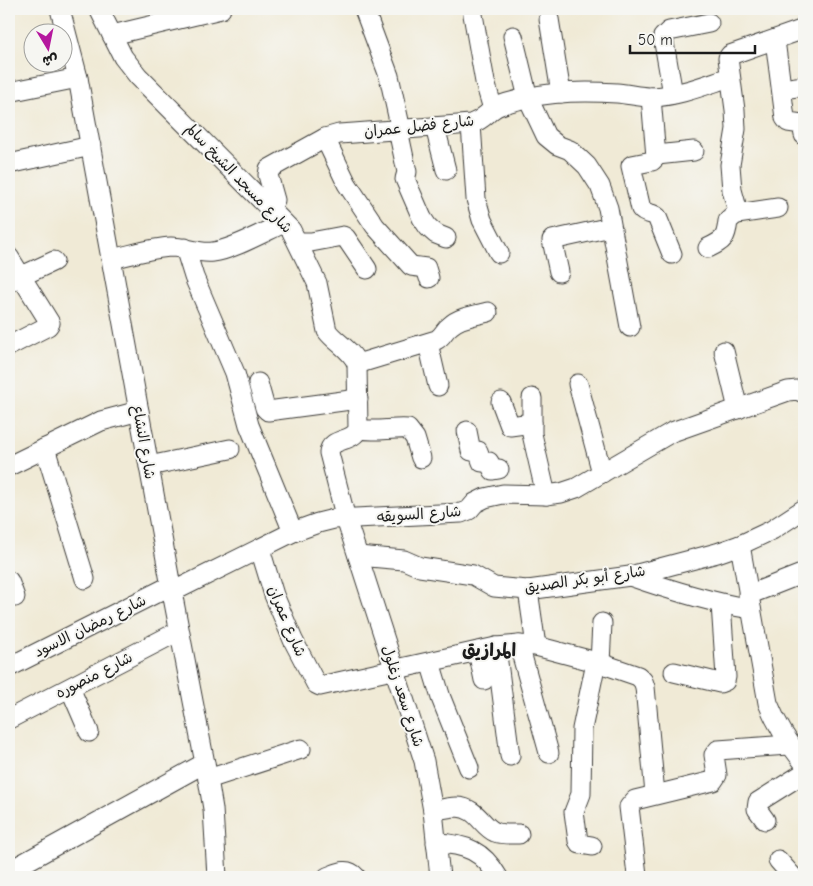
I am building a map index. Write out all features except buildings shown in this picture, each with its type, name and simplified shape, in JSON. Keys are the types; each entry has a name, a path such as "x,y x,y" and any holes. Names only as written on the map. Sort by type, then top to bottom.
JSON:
{"street":[{"name":"شارع النشاع","path":"60,9 78,78 148,466 206,771 213,810 217,877"},
{"name":"شارع مسجد الشيخ سالم","path":"99,9 123,57 138,76 291,230 317,283 327,331 332,338 352,354 357,364"},
{"path":"112,35 175,14 221,9"},
{"path":"364,9 389,76 407,172 405,179 422,218 428,227 436,234 446,238"},
{"path":"472,9 485,82 493,109"},
{"path":"549,19 561,93"},
{"path":"674,94 663,37 669,31 708,23"},
{"path":"737,214 730,165 736,129 735,110 727,60 729,56 803,30"},
{"path":"513,36 528,98 546,136 570,150 587,166 600,186 608,208 630,327"},
{"path":"775,40 786,120 802,124 804,134"},
{"name":"شارع فضل عمران","path":"270,209 275,200 268,175 269,169 325,138 339,134 471,124 480,121 493,109 503,104 561,93 589,92 651,97 674,94 730,77"},
{"path":"9,92 78,78"},
{"path":"782,88 804,86"},
{"path":"651,97 657,155"},
{"path":"471,124 476,199 482,220 499,253"},
{"path":"435,128 446,170"},
{"path":"325,138 347,184 375,226 411,266 426,268 429,278"},
{"path":"9,164 91,146"},
{"path":"672,254 657,217 644,213 641,209 631,166 652,161 657,155 694,151"},
{"path":"708,248 724,239 727,233 728,221 737,214 778,208"},
{"path":"111,259 161,248 185,248 202,253 215,252 284,223"},
{"path":"559,272 552,240 611,227"},
{"path":"298,242 311,242 343,236 367,269"},
{"path":"185,248 194,277 235,373 249,425 293,532"},
{"path":"9,256 15,279 50,323 48,326 9,346"},
{"path":"15,279 54,261"},
{"path":"346,519 329,450 333,444 354,435 358,429 357,364 440,338 448,327 456,321 488,312"},
{"path":"428,342 438,386"},
{"path":"724,351 738,409"},
{"path":"258,384 265,408 268,411 358,400"},
{"path":"578,384 602,473"},
{"name":"شارع السويقه","path":"171,589 293,532 318,523 346,519 461,513 469,510 475,503 485,498 503,494 561,493 576,488 672,432 788,391 802,397"},
{"path":"532,398 532,434 546,494"},
{"path":"501,402 510,426 532,423"},
{"path":"9,466 101,421 138,410"},
{"path":"358,429 370,431 394,428 408,429 415,438 420,458"},
{"path":"467,431 471,451 478,451 482,462 489,462 493,470 499,469"},
{"path":"45,448 85,579"},
{"path":"496,448 503,494"},
{"path":"148,466 230,449"},
{"name":"شارع أبو بكر الصديق","path":"358,556 404,560 420,567 473,575 494,587 528,590 630,576 740,546 772,530 804,509"},
{"name":"شارع سعد زغلول","path":"346,519 424,761 433,811 440,877"},
{"path":"740,546 768,703 777,724 794,742 804,763"},
{"name":"شارع عمران","path":"260,549 274,595 293,640 316,684 322,687 394,670"},
{"path":"630,576 675,592 721,604 750,602 804,573"},
{"name":"شارع رمضان الاسود","path":"9,667 171,589"},
{"path":"528,590 527,646 549,753"},
{"path":"674,672 720,684 725,681 721,604"},
{"path":"592,846 580,844 578,841 574,812 581,794 582,729 598,662 602,623"},
{"name":"شارع منصوره","path":"9,720 179,631"},
{"path":"394,670 487,649 527,646 598,662 638,676 645,686 654,794"},
{"path":"484,680 487,649"},
{"path":"487,649 510,756"},
{"path":"430,662 441,698 469,768"},
{"path":"70,688 89,732"},
{"path":"637,875 629,807 631,803 639,798 713,781 717,775 714,755 718,750 794,742"},
{"path":"9,871 206,771 301,749"},
{"path":"765,820 757,809 758,802 804,773"},
{"path":"433,811 457,807 466,809 475,814 495,832 519,834"},
{"path":"436,843 455,844 472,850 487,861 498,877"},
{"path":"778,860 792,877"},
{"path":"327,877 343,871 349,872 356,877"}],"district":[{"name":"المرازيق","path":"489,650"}]}
